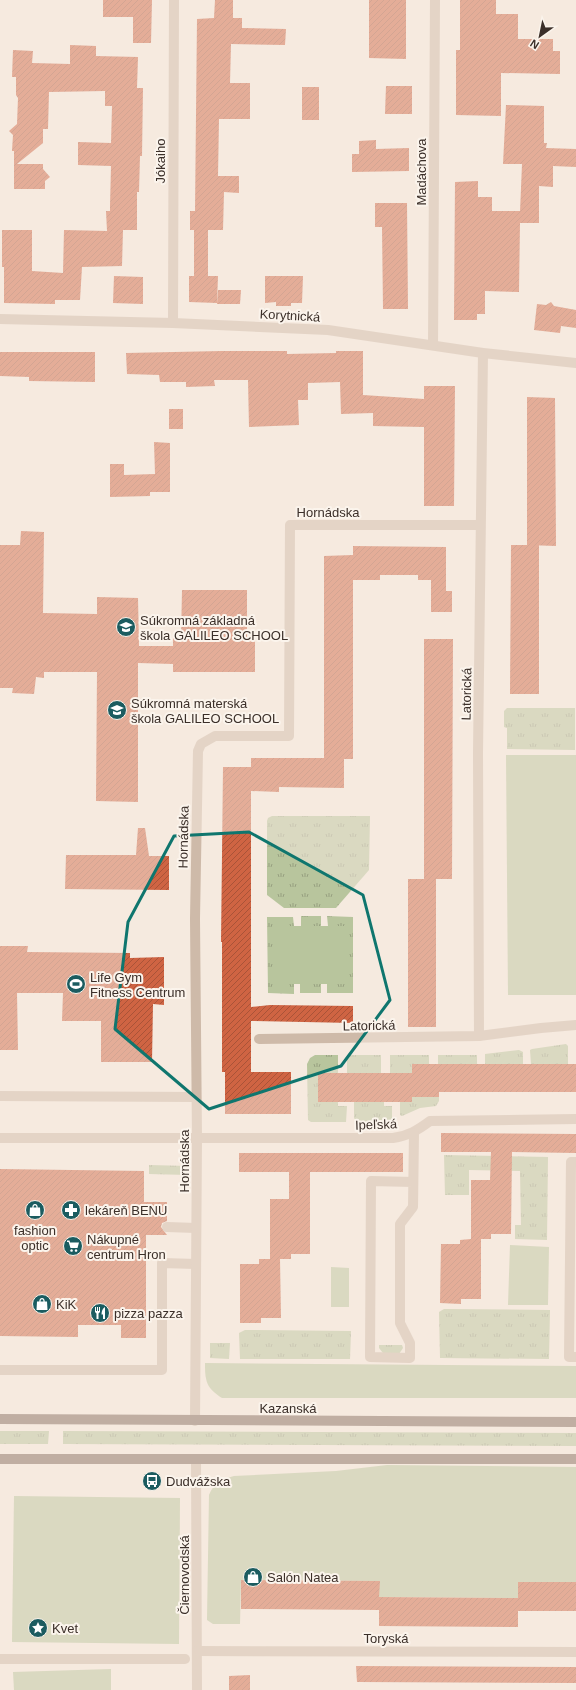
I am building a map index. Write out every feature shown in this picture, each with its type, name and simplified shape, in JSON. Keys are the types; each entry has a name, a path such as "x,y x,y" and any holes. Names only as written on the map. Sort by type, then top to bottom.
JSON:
{"main road":[{"name":"Kazanská","path":"0,1419 576,1422"},
{"path":"0,1459 576,1459"}],"street":[{"name":"Jókaiho","path":"173,323 174,0"},
{"name":"Madáchova","path":"433,344 435,0"},
{"name":"Korytnická","path":"0,319 173,323 328,330 433,344 483,353 576,363"},
{"name":"Latorická","path":"479,1036 478,753 483,353"},
{"name":"Hornádska","path":"195,1421 197,1138 195,919 198,751 201,744 215,736 289,736 290,525 480,525"},
{"name":"Latorická","path":"259,1039 479,1036 576,1025"},
{"path":"0,1096 196,1097"},
{"name":"Ipeľská","path":"0,1138 393,1138 403,1137 414,1133 430,1121 576,1119"},
{"path":"413,1182 371,1181 370,1357 410,1358 410,1343 400,1324 400,1224 413,1207 414,1133"},
{"path":"576,1162 571,1162 569,1357 576,1357"},
{"path":"167,1227 196,1228"},
{"path":"0,1370 162,1370 162,1263 196,1264"},
{"name":"Čiernovodská","path":"196,1459 197,1690"},
{"name":"Toryská","path":"197,1651 576,1652"},
{"path":"0,1658 185,1659"}],"highlighted area":[{"path":"249,832 363,895 390,1000 341,1066 209,1109 115,1029 128,922 174,836"}],"green space":[{"path":"507,708 575,708 575,750 507,749 507,728 504,727 504,711"},
{"path":"506,755 576,755 576,995 508,995"},
{"path":"272,816 370,816 369,870 336,908 284,908 267,895 267,821 268,818"},
{"path":"301,916 321,916 321,926 301,926"},
{"path":"327,916 353,917 353,993 327,993 327,984 346,983 345,926 328,926"},
{"path":"267,917 293,917 294,926 273,926 273,984 294,984 294,994 268,993"},
{"path":"273,926 346,926 346,984 273,984"},
{"path":"300,984 321,984 321,993 300,993"},
{"path":"566,1044 568,1046 568,1064 531,1064 530,1050"},
{"path":"519,1050 523,1052 523,1064 485,1064 485,1054"},
{"path":"315,1055 338,1055 338,1073 318,1073 338,1102 338,1106 347,1106 346,1122 311,1122 308,1120 307,1064 310,1058"},
{"path":"347,1055 381,1055 381,1073 347,1073"},
{"path":"390,1055 429,1055 429,1064 412,1064 412,1073 390,1073"},
{"path":"438,1055 477,1055 477,1064 438,1064"},
{"path":"412,1092 432,1097 439,1097 439,1101 436,1106 420,1108 402,1116 400,1115 400,1102"},
{"path":"354,1101 384,1101 384,1106 392,1106 392,1119 390,1122 357,1122 354,1118"},
{"path":"444,1155 548,1157 547,1240 515,1239 515,1225 521,1225 520,1171 469,1170 469,1195 445,1195"},
{"path":"149,1165 188,1166 188,1175 149,1174"},
{"path":"510,1245 549,1247 548,1305 508,1305"},
{"path":"331,1267 349,1268 349,1307 331,1307"},
{"path":"444,1309 550,1310 549,1359 440,1358 439,1312"},
{"path":"245,1330 351,1331 350,1359 240,1359 239,1333"},
{"path":"210,1343 230,1343 229,1359 210,1358"},
{"path":"379,1345 402,1345 403,1348 399,1354 383,1353 379,1348"},
{"path":"205,1363 576,1366 576,1398 222,1398 213,1391 208,1384 205,1375"},
{"path":"0,1431 49,1431 48,1444 0,1444"},
{"path":"63,1431 576,1433 576,1446 63,1444"},
{"path":"387,1465 576,1467 576,1582 518,1582 518,1598 379,1597 379,1581 241,1580 240,1624 213,1624 207,1620 209,1495 216,1484 222,1480 234,1476 336,1471"},
{"path":"14,1496 180,1498 179,1644 12,1642"},
{"path":"111,1669 111,1690 14,1690 13,1672"}],"building":[{"path":"103,0 152,0 151,43 133,43 133,17 103,17"},
{"path":"215,0 233,0 233,18 242,18 242,28 286,29 285,45 231,44 230,83 250,83 250,119 219,119 218,176 239,176 239,193 224,192 223,230 208,230 208,276 218,276 217,303 189,302 189,276 194,276 194,230 190,230 190,211 195,211 197,19 214,18"},
{"path":"369,0 406,0 406,59 369,58"},
{"path":"460,0 496,0 496,14 518,14 518,39 553,39 553,51 560,51 560,74 501,73 501,116 456,115 456,50 460,50"},
{"path":"70,45 96,46 96,56 138,57 137,88 143,88 142,156 140,156 139,192 137,192 137,230 123,230 122,266 82,267 80,300 55,300 55,304 4,303 2,230 32,230 32,271 63,273 64,230 107,231 106,211 110,211 111,166 78,165 78,142 111,143 112,106 105,106 105,91 49,92 48,129 43,129 43,143 17,164 43,164 43,169 50,177 45,181 45,189 14,189 14,151 12,151 13,135 9,131 17,124 18,98 16,95 16,77 12,77 13,50 33,51 32,63 70,64"},
{"path":"386,86 412,86 412,114 385,114"},
{"path":"302,87 319,87 319,120 302,120"},
{"path":"506,105 544,106 544,143 547,143 546,148 576,149 576,167 553,166 553,187 539,186 539,223 520,223 519,292 485,291 485,314 477,314 477,320 454,320 455,182 478,181 478,197 492,197 492,211 520,212 522,164 503,164"},
{"path":"376,140 376,149 409,148 409,171 352,172 352,154 359,154 359,141"},
{"path":"375,203 407,203 408,309 383,309 382,227 375,227"},
{"path":"114,276 143,277 143,304 113,303"},
{"path":"265,276 303,276 302,303 291,303 291,306 276,306 276,302 265,303"},
{"path":"218,290 241,290 240,304 217,304"},
{"path":"551,302 554,306 576,310 576,328 561,326 560,333 534,330 537,304 546,305"},
{"path":"287,351 287,354 363,351 363,395 424,399 424,386 455,386 454,506 424,506 424,427 373,426 373,413 341,414 340,382 308,383 308,400 298,400 299,425 249,427 248,380 214,380 215,386 186,387 186,382 160,382 159,375 127,374 126,353"},
{"path":"0,352 95,352 95,382 29,381 29,377 0,376"},
{"path":"527,397 555,398 556,546 527,545"},
{"path":"169,409 183,409 183,429 169,429"},
{"path":"154,442 170,443 170,492 150,492 150,496 110,497 110,464 124,464 124,475 155,474"},
{"path":"21,531 44,532 43,613 97,614 97,597 138,598 139,646 173,646 173,637 181,638 182,590 247,590 247,638 255,638 255,672 173,672 173,664 138,663 138,802 96,801 97,672 44,672 44,678 36,677 34,694 12,693 13,688 0,688 0,545 20,545"},
{"path":"511,545 539,545 539,694 510,694"},
{"path":"353,546 446,547 446,591 452,591 452,612 431,612 431,580 418,580 418,575 380,575 380,580 353,580 353,759 344,759 344,788 279,787 279,792 251,791 251,1007 270,1005 353,1006 353,1023 251,1021 251,1072 291,1072 291,1114 225,1114 225,1072 222,1072 221,942 223,767 251,767 251,758 324,758 324,556 353,555"},
{"path":"424,639 453,639 452,879 424,879"},
{"path":"138,828 145,828 149,856 169,856 169,890 65,889 66,855 136,855"},
{"path":"408,879 436,879 436,1027 408,1027"},
{"path":"0,946 28,946 27,952 130,953 130,958 164,957 164,1005 153,1004 152,1062 101,1062 101,1021 62,1021 63,993 17,993 18,1050 0,1050"},
{"path":"412,1064 576,1064 576,1092 439,1092 439,1097 412,1097 412,1102 318,1102 318,1073 412,1073"},
{"path":"441,1133 576,1134 576,1153 512,1152 511,1234 491,1234 491,1239 481,1239 481,1299 461,1299 461,1304 440,1303 441,1244 460,1244 460,1240 471,1239 471,1180 490,1180 491,1152 441,1152"},
{"path":"239,1153 403,1153 403,1172 310,1172 310,1254 291,1254 291,1259 280,1259 281,1318 261,1318 261,1323 240,1323 240,1264 259,1264 259,1259 270,1259 270,1199 289,1199 289,1172 239,1172"},
{"name":"Nákupné centrum Hron","path":"0,1169 144,1171 144,1202 167,1202 167,1221 162,1223 161,1227 167,1235 146,1235 146,1338 121,1338 121,1325 78,1325 78,1337 0,1336"},
{"path":"241,1580 380,1581 379,1597 518,1598 518,1627 379,1626 379,1610 241,1609"},
{"path":"518,1582 576,1582 576,1611 518,1611"},
{"path":"356,1666 576,1667 576,1683 357,1682"},
{"path":"250,1675 250,1690 229,1690 229,1676"}],"place":[{"name":"Súkromná základná škola GALILEO SCHOOL","path":"126,627"},
{"name":"Súkromná materská škola GALILEO SCHOOL","path":"117,710"},
{"name":"Life Gym Fitness Centrum","path":"76,984"},
{"name":"fashion optic","path":"35,1210"},
{"name":"lekáreň BENU","path":"71,1210"},
{"name":"Nákupné centrum Hron","path":"73,1246"},
{"name":"KiK","path":"42,1304"},
{"name":"pizza pazza","path":"100,1313"},
{"name":"Dudvážska","path":"152,1481"},
{"name":"Salón Natea","path":"253,1577"},
{"name":"Kvet","path":"38,1628"}]}
